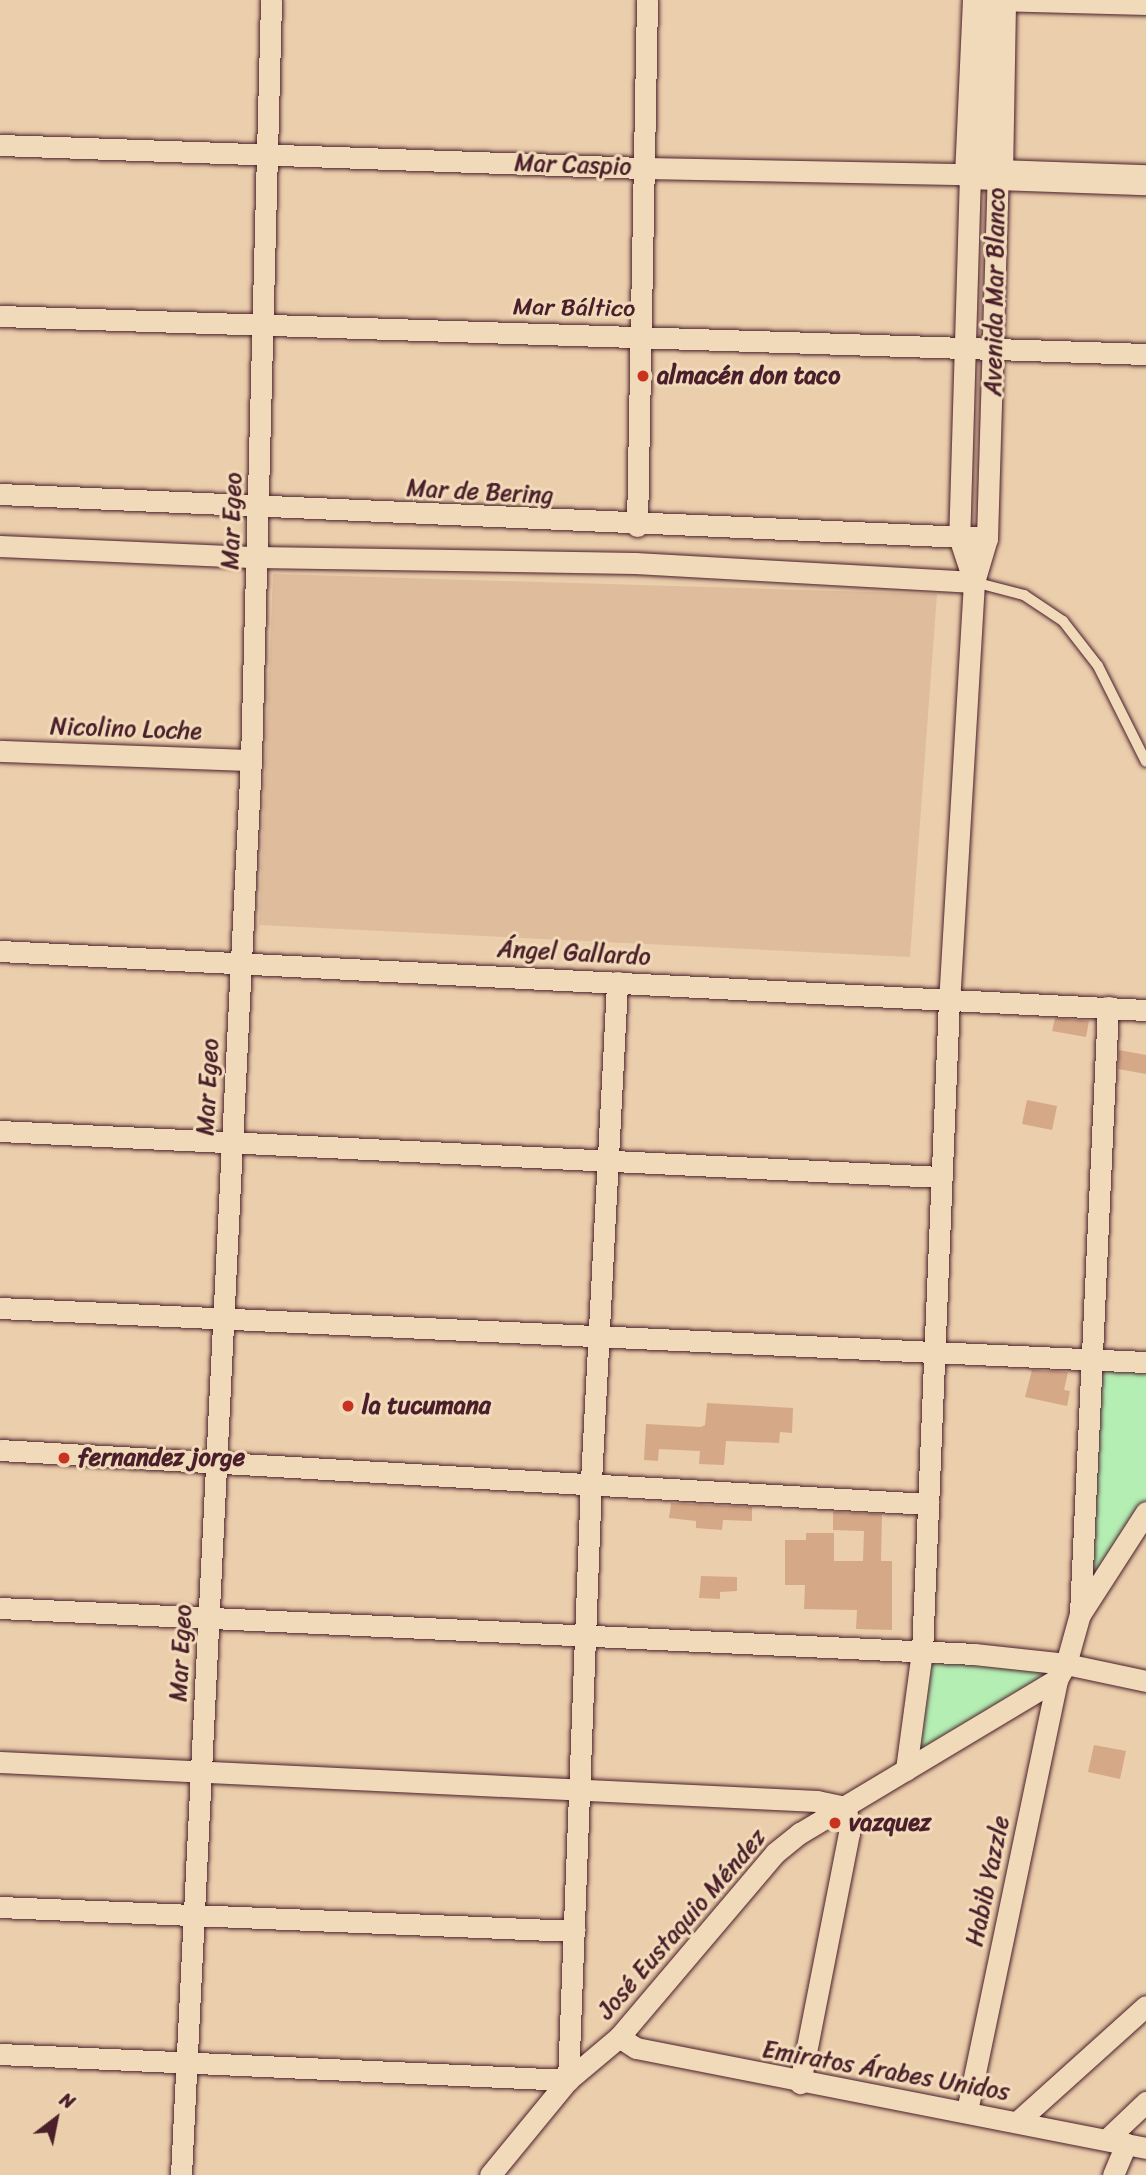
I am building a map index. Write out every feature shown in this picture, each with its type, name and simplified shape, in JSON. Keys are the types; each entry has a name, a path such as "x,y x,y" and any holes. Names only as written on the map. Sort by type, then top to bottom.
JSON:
{"street":[{"name":"Mar Egeo","path":"181,2175 251,760 271,0"},
{"path":"637,526 647,0"},
{"name":"Avenida Mar Blanco","path":"974,582 988,538 994,350 978,0"},
{"path":"995,0 1146,4"},
{"name":"Avenida Mar Blanco","path":"959,537 967,349 1001,0"},
{"name":"Mar Caspio","path":"0,145 269,152 643,168 984,174 1146,180"},
{"name":"Mar Báltico","path":"0,316 263,327 640,336 1146,354"},
{"name":"Mar de Bering","path":"0,494 637,526 988,538"},
{"path":"906,1770 922,1651 937,1353 949,1000 974,582 959,537"},
{"path":"0,546 257,557 635,563 974,582"},
{"name":"Nicolino Loche","path":"0,751 251,760"},
{"name":"Ángel Gallardo","path":"0,951 1146,1010"},
{"path":"0,2054 569,2080 591,1480 617,982"},
{"path":"1080,1614 1089,1361 1108,1007"},
{"path":"0,1132 941,1177"},
{"path":"0,1308 600,1334 1146,1362"},
{"path":"0,1450 591,1480 928,1504"},
{"path":"1080,1614 1146,1512"},
{"path":"0,1608 922,1651 1062,1672 1146,1681"},
{"name":"Habib Yazzle","path":"967,2111 1062,1672 1080,1614"},
{"name":"José Eustaquio Méndez","path":"490,2175 569,2080 619,2037 775,1853 800,1833 1062,1672"},
{"path":"0,1762 817,1801 846,1807 849,1833 800,2083"},
{"path":"0,1907 574,1931"},
{"path":"1017,2122 1146,2006"},
{"name":"Emiratos Árabes Unidos","path":"619,2037 636,2048 800,2083 967,2111 1126,2144"},
{"path":"1113,2175 1146,2102"}],"lane":[{"path":"974,582 1024,595 1063,621 1098,666 1146,762"}],"shaded area":[{"path":"273,574 937,594 910,957 259,925"}],"green space":[{"path":"1091,1362 1146,1363 1146,1509 1081,1610"},
{"path":"924,1653 1065,1665 909,1767"}],"building":[{"path":"1055,1018 1089,1021 1086,1037 1052,1031"},
{"path":"1119,1050 1146,1055 1146,1074 1118,1069"},
{"path":"1027,1100 1057,1106 1052,1130 1022,1124"},
{"path":"1032,1370 1068,1372 1064,1390 1070,1391 1067,1406 1025,1397"},
{"path":"707,1403 793,1408 792,1433 780,1432 779,1443 726,1441 724,1465 699,1464 700,1451 659,1449 658,1461 644,1460 646,1424 701,1427 705,1425"},
{"path":"671,1503 752,1507 752,1521 723,1520 722,1530 696,1528 696,1521 669,1518"},
{"path":"833,1512 882,1514 881,1561 892,1561 892,1630 856,1629 857,1610 804,1609 805,1585 785,1585 785,1540 806,1540 806,1533 834,1533 834,1561 863,1561 864,1531 833,1530"},
{"path":"701,1576 737,1577 737,1591 720,1592 720,1599 699,1598"},
{"path":"1094,1745 1126,1751 1120,1779 1088,1772"}],"place":[{"name":"almacén don taco","path":"643,376"},
{"name":"la tucumana","path":"348,1406"},
{"name":"fernandez jorge","path":"64,1458"},
{"name":"vazquez","path":"835,1823"}]}
